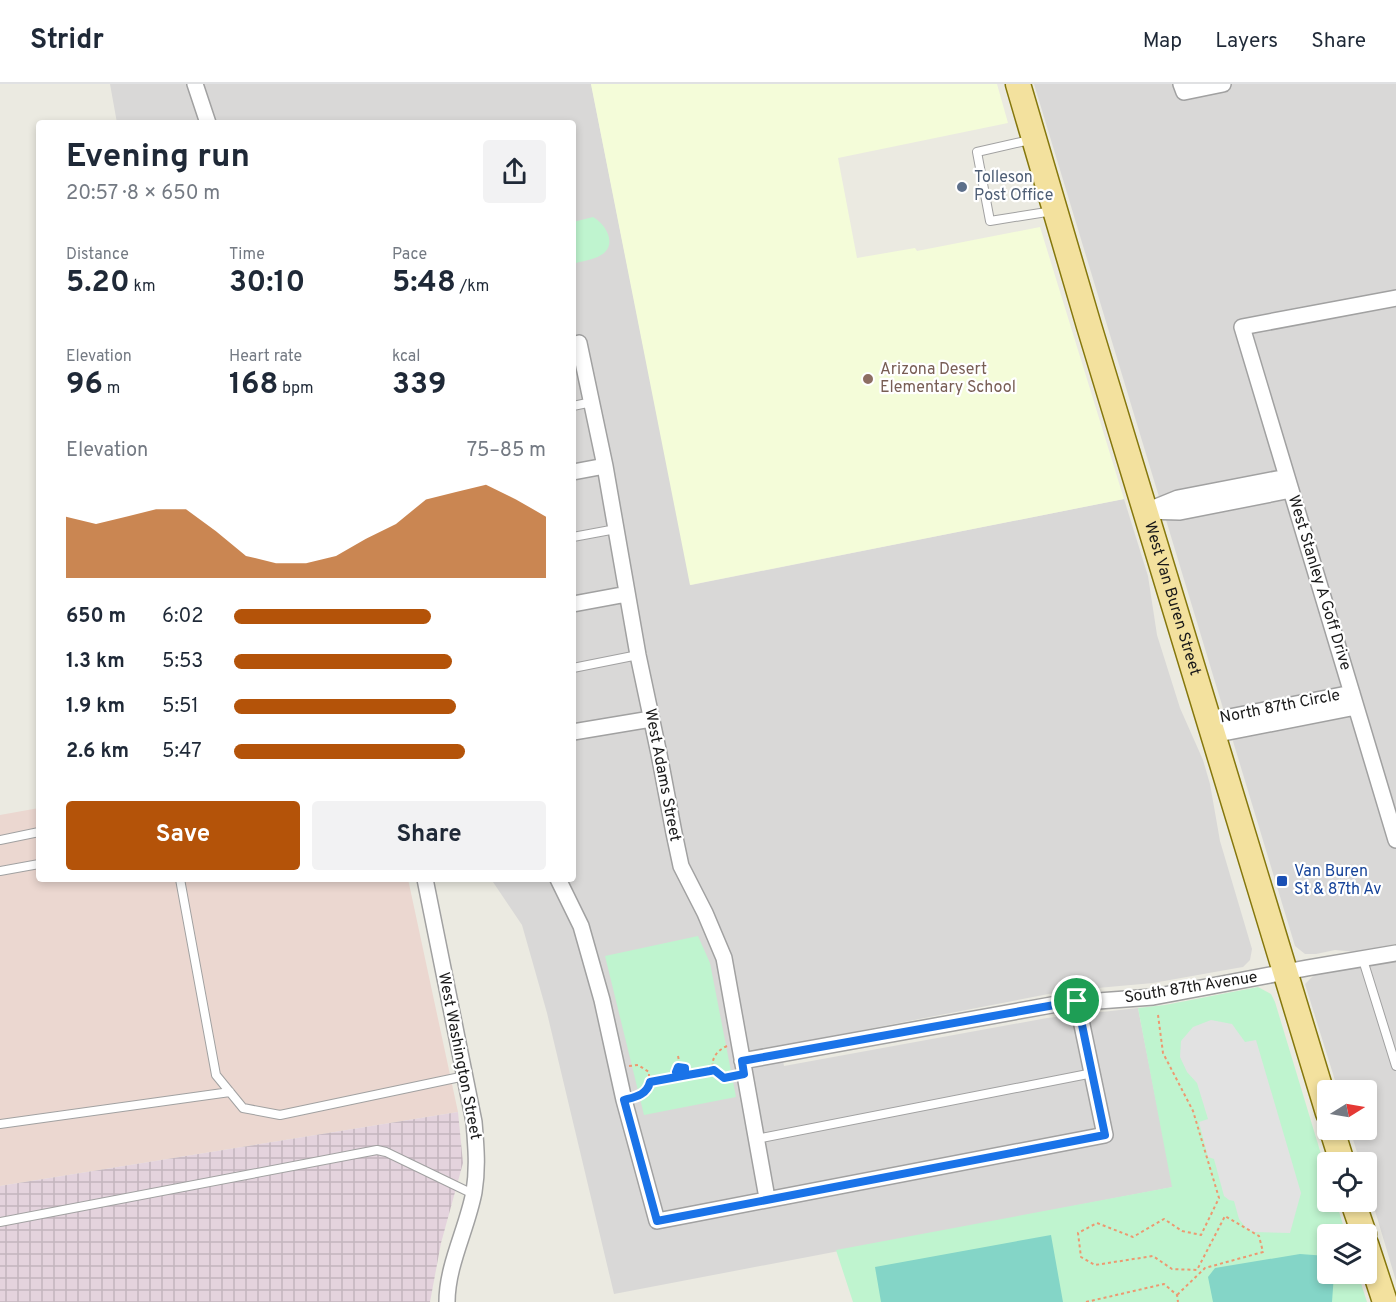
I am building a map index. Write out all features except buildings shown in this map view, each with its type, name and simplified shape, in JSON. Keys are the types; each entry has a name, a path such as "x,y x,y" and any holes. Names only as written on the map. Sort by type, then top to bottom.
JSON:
{"main road":[{"name":"West Van Buren Street","path":"1018,84 1318,1080"},
{"path":"1377,1279 1384,1302"}],"street":[{"path":"195,84 207,120"},
{"path":"1183,88 1223,84"},
{"name":"West Stanley A Goff Drive","path":"1396,298 1242,327 1396,840"},
{"name":"West Adams Street","path":"576,344 592,402 605,466 638,655 681,866 724,957 767,1198"},
{"path":"576,471 605,466"},
{"path":"1145,511 1180,512 1289,484"},
{"path":"576,603 627,594"},
{"name":"North 87th Circle","path":"1211,728 1354,700"},
{"path":"576,732 651,719"},
{"name":"West Washington Street","path":"426,882 474,1122 478,1161 474,1194 452,1270 447,1302"},
{"path":"559,882 581,926 602,1000 624,1100 657,1221 767,1198 1105,1135 1077,1001"},
{"name":"South 87th Avenue","path":"743,1068 1077,1001 1153,997 1396,953"}],"lane":[{"path":"1035,140 977,152 990,221 1055,211"},
{"path":"576,405 592,402"},
{"path":"576,536 616,529"},
{"path":"576,667 638,655"},
{"path":"0,840 36,833"},
{"path":"0,871 36,865"},
{"path":"181,882 216,1075 243,1108 280,1115 465,1076"},
{"path":"1363,960 1396,1066"},
{"path":"756,1139 1093,1073"},
{"path":"0,1124 230,1092"},
{"path":"0,1222 377,1150 386,1152 474,1194"}],"path":[{"path":"1158,1015 1163,1053 1193,1111 1219,1198 1201,1235 1182,1231 1164,1219 1133,1237 1098,1223 1078,1233 1081,1257 1095,1265 1153,1256 1172,1269 1197,1270 1225,1216 1259,1236 1263,1252 1205,1268 1177,1295"},
{"path":"739,1043 716,1052 712,1061 714,1070 724,1078 743,1068"},
{"path":"678,1056 680,1066 676,1072 682,1076 684,1082"},
{"path":"617,1069 638,1065 649,1072 649,1087 641,1095 624,1100"},
{"path":"680,1066 686,1070 682,1076"},
{"path":"650,1082 714,1070"},
{"path":"1086,1302 1164,1284 1177,1295 1178,1302"}],"shaded area":[{"path":"110,84 591,84 691,585 1124,499 1148,576 1157,635 1180,708 1203,760 1210,784 1220,841 1252,949 1250,960 1243,967 1153,983 1064,991 780,1046 784,1066 1047,1018 1138,1008 1173,1187 614,1294 547,1013 522,925 493,882 576,882 576,120 116,120"},
{"name":"Arizona Desert Elementary School","path":"591,84 997,84 1008,123 838,158 857,258 915,248 917,251 1040,227 1124,499 690,585"},
{"path":"1034,84 1396,84 1396,944 1357,952 1335,950 1316,954 1305,954 1295,946"},
{"path":"593,217 598,220 608,235 609,246 606,251 598,257 576,263 576,221"},
{"path":"36,809 36,882 409,882 458,1112 0,1186 0,815"},
{"path":"698,936 710,963 736,1097 644,1115 605,956"},
{"path":"1396,960 1396,1281 1375,1212 1377,1152 1357,1152 1353,1140 1377,1140 1377,1080 1335,1080 1305,984 1314,975"},
{"path":"1258,987 1271,994 1320,1152 1317,1152 1317,1212 1339,1212 1343,1224 1317,1224 1317,1284 1361,1284 1367,1302 853,1302 836,1250 1172,1187 1138,1008"},
{"path":"1211,1020 1232,1024 1245,1042 1256,1040 1301,1193 1290,1233 1254,1232 1246,1228 1239,1219 1234,1201 1224,1196 1214,1159 1208,1157 1199,1122 1208,1119 1197,1083 1187,1072 1180,1057 1181,1041 1193,1027"},
{"path":"458,1112 463,1163 441,1243 430,1302 0,1302 0,1186"},
{"path":"1051,1235 1063,1302 881,1302 875,1267"},
{"path":"1300,1254 1317,1255 1317,1284 1333,1284 1332,1302 1213,1302 1208,1277 1215,1268"}],"place":[{"name":"Tolleson Post Office","path":"962,187"},
{"name":"Arizona Desert Elementary School","path":"868,379"},
{"name":"Van Buren St & 87th Av","path":"1282,881"}],"route":[{"path":"1077,1001 742,1061 744,1074 732,1077 724,1078 714,1070 710,1071 682,1076 681,1076 676,1072 678,1067 685,1068 685,1075 682,1076 656,1082 650,1082 649,1087 641,1095 624,1100 657,1221 767,1198 1105,1135 1077,1001"}]}
